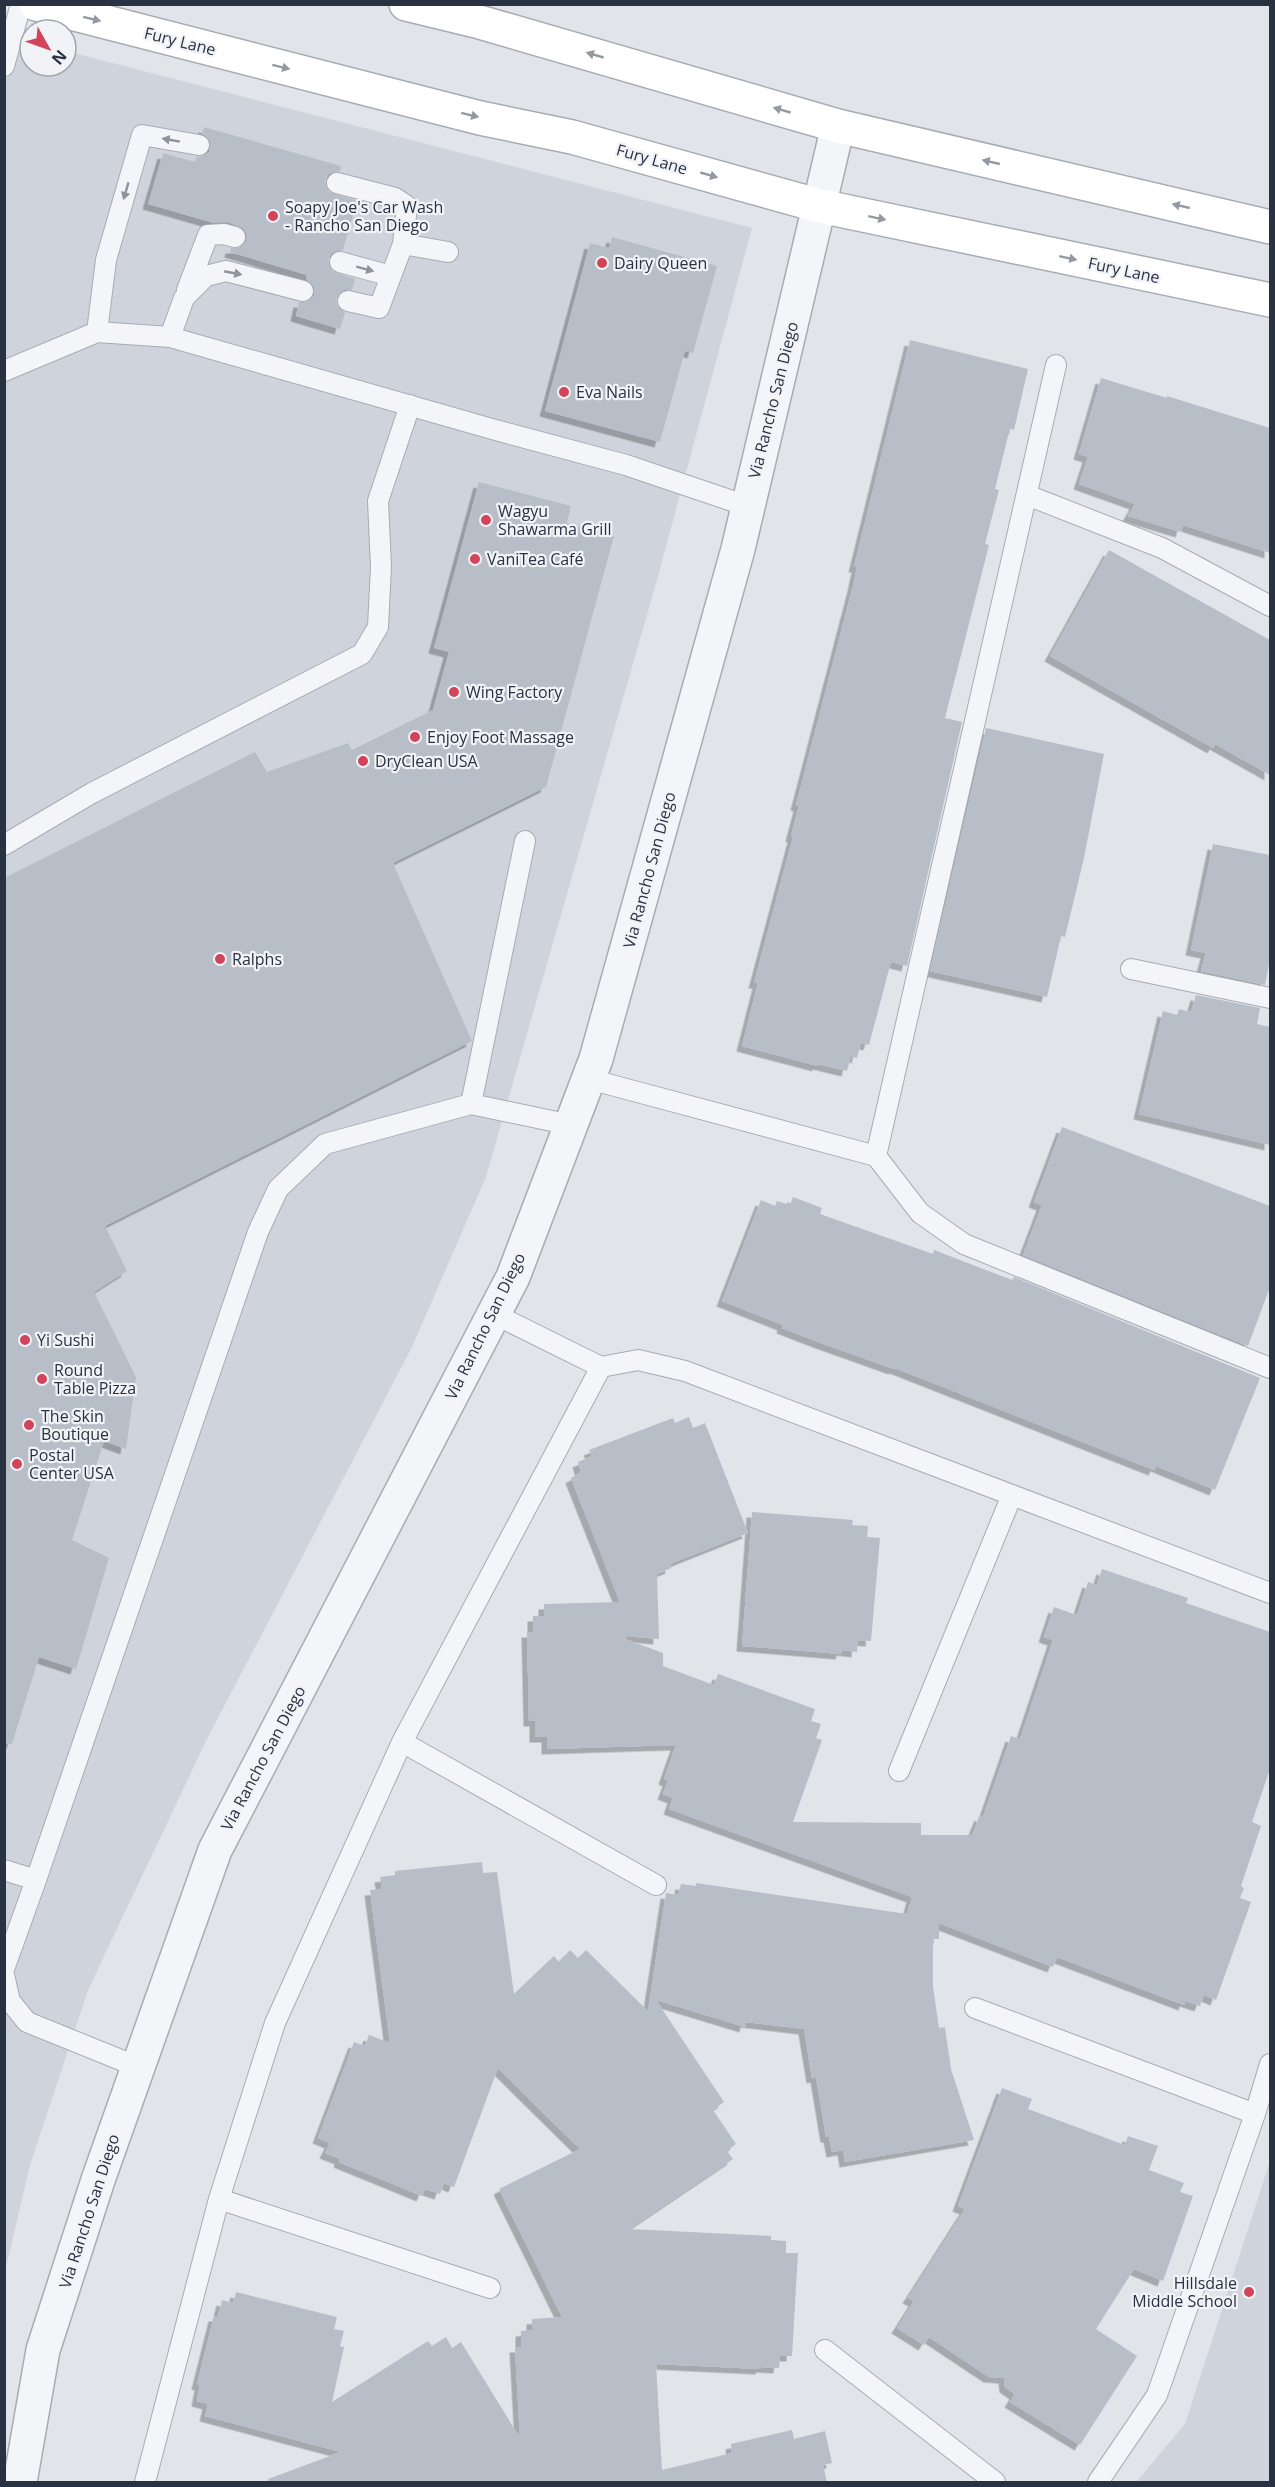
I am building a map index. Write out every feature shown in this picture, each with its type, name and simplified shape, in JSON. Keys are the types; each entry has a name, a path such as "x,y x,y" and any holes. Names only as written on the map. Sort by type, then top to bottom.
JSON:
{"main road":[{"name":"Fury Lane","path":"36,4 480,118 572,137 819,206 1270,300"},
{"path":"406,4 476,21 838,126 1270,227"}],"street":[{"name":"Via Rancho San Diego","path":"15,2479 43,2350 98,2180 215,1850 513,1277 589,1079 603,1036 747,506 838,126"}],"lane":[{"path":"4,66 21,4"},
{"path":"97,332 106,260 142,135 199,145"},
{"path":"337,183 395,198 407,206 404,244 380,308 348,301"},
{"path":"170,337 208,235 224,234 235,237"},
{"path":"404,244 448,252"},
{"path":"340,262 391,276"},
{"path":"184,298 206,276 226,271 303,291"},
{"path":"4,371 97,332 170,337 626,465 747,506"},
{"path":"876,1156 1056,365"},
{"path":"4,845 92,793 362,654 378,627 381,567 378,501 410,405"},
{"path":"1027,495 1162,548 1270,606"},
{"path":"471,1104 525,842"},
{"path":"1131,969 1270,998"},
{"path":"589,1079 876,1156 920,1213 964,1244 1270,1368"},
{"path":"4,1969 258,1232 278,1189 325,1144 471,1104 571,1125"},
{"path":"494,1314 601,1366 638,1360 685,1371 1270,1593"},
{"path":"145,2482 219,2199 274,2023 402,1742 601,1366"},
{"path":"899,1771 1012,1495"},
{"path":"402,1742 656,1886"},
{"path":"4,1870 36,1880"},
{"path":"4,1975 10,2001 27,2022 138,2067"},
{"path":"975,2008 1255,2114"},
{"path":"1098,2482 1157,2395 1255,2114 1270,2064"},
{"path":"219,2199 490,2288"},
{"path":"825,2350 995,2482"}],"shaded area":[{"path":"4,35 18,39 18,78 78,78 78,54 752,228 657,580 486,1177 412,1347 207,1739 88,1990 30,2165 5,2272"},
{"name":"Hillsdale Middle School","path":"1270,2161 1270,2482 1136,2482 1185,2424"}],"building":[{"name":"Soapy Joe's Car Wash - Rancho San Diego","path":"204,127 341,166 340,171 329,174 325,181 329,192 357,201 343,250 332,253 328,259 332,271 355,279 352,290 344,290 336,298 337,305 345,313 340,329 296,316 299,302 307,302 314,295 314,287 306,279 307,275 230,252 231,248 239,248 246,241 247,235 243,228 227,222 214,223 148,204 163,153 195,162 196,157 209,152 210,141 202,134"},
{"path":"612,237 717,266 693,353 685,351 660,442 545,411 590,243 609,248"},
{"path":"910,340 1028,369 1014,430 1010,428 995,489 999,490 985,544 989,545 945,718 962,722 907,966 891,962 869,1045 861,1043 857,1058 851,1056 847,1071 818,1064 818,1066 742,1046 758,983 754,983 793,837 791,836 799,806 796,805 853,586 857,567 854,567"},
{"path":"1101,378 1270,428 1270,553 1183,525 1181,532 1128,516 1135,504 1079,484 1088,457 1079,454"},
{"name":"Ralphs","path":"479,482 571,506 567,523 614,536 546,787 393,863 472,1041 105,1226 127,1271 94,1292 136,1377 126,1449 104,1441 72,1540 109,1558 76,1669 39,1657 12,1744 4,1743 4,878 255,752 267,772 348,743 352,750 433,710 449,652 434,648"},
{"path":"1109,550 1270,640 1270,775 1215,744 1213,748 1050,656"},
{"path":"986,728 1104,754 1084,858 1065,937 1061,936 1047,997 930,971"},
{"path":"1213,844 1270,855 1270,958 1265,985 1201,971 1206,953 1191,950"},
{"path":"1196,995 1260,1008 1257,1024 1270,1027 1270,1145 1139,1114 1163,1011 1177,1015 1179,1009 1191,1012"},
{"path":"1062,1127 1270,1206 1270,1287 1248,1346 1023,1255 1042,1205 1034,1202"},
{"path":"793,1197 822,1208 820,1214 933,1254 934,1250 1012,1280 1014,1277 1260,1378 1215,1490 1156,1466 1154,1470 895,1368 821,1343 722,1301 761,1200 775,1206 777,1201 790,1205"},
{"path":"689,1417 693,1428 705,1423 748,1533 670,1564 671,1568 657,1574 659,1639 626,1636 625,1639 663,1653 663,1666 714,1685 718,1674 815,1709 811,1721 821,1724 816,1738 822,1740 793,1822 921,1823 921,1835 972,1835 980,1815 983,1817 1011,1736 1020,1739 1053,1640 1044,1637 1054,1607 1077,1615 1088,1582 1097,1585 1102,1569 1188,1598 1186,1603 1270,1632 1270,1769 1252,1822 1261,1826 1241,1886 1244,1888 1240,1898 1251,1902 1216,2000 1204,1995 1200,2006 1185,2001 1184,2005 1057,1957 1053,1967 939,1923 939,1939 933,1939 933,1987 939,2028 945,2027 951,2069 974,2140 845,2162 843,2150 832,2152 829,2137 826,2137 816,2077 812,2078 804,2029 746,2022 745,2027 656,2000 724,2102 713,2110 736,2144 727,2151 733,2159 629,2229 771,2236 771,2240 786,2241 786,2253 798,2253 792,2356 780,2356 779,2368 656,2364 662,2470 732,2453 731,2444 792,2430 794,2439 825,2431 832,2463 823,2465 827,2482 268,2482 268,2479 341,2452 205,2416 208,2404 197,2401 200,2385 197,2384 214,2316 218,2316 222,2300 233,2303 236,2292 337,2317 334,2329 344,2331 340,2346 344,2347 332,2402 428,2341 432,2346 446,2337 452,2348 461,2342 520,2438 515,2347 521,2347 521,2331 532,2330 532,2319 562,2317 499,2189 580,2149 498,2068 454,2187 444,2183 440,2194 425,2189 422,2196 339,2162 340,2159 325,2153 330,2143 318,2138 354,2042 365,2046 369,2035 390,2043 370,1890 382,1889 380,1877 395,1875 395,1871 482,1862 483,1873 497,1872 514,1994 554,1956 559,1962 570,1950 578,1958 586,1950 648,2011 666,1893 678,1895 681,1884 696,1886 696,1883 907,1914 912,1897 669,1809 673,1798 663,1794 668,1781 664,1779 676,1745 547,1749 547,1737 535,1737 535,1721 529,1721 527,1632 533,1632 533,1616 544,1616 544,1604 620,1602 571,1478 581,1472 578,1462 592,1456 589,1450 673,1418 675,1423"},
{"path":"752,1512 853,1520 852,1525 868,1526 867,1537 880,1538 871,1641 858,1640 857,1652 842,1650 841,1654 742,1646"},
{"path":"1002,2088 1032,2099 1028,2109 1125,2145 1128,2136 1158,2146 1149,2170 1184,2183 1180,2192 1193,2196 1163,2281 1134,2269 1096,2329 1137,2356 1080,2445 1010,2402 1015,2394 1005,2387 1004,2378 989,2377 929,2337 924,2345 897,2328 914,2301 908,2298 965,2209 958,2206"}],"place":[{"name":"Soapy Joe's Car Wash - Rancho San Diego","path":"273,216"},
{"name":"Dairy Queen","path":"602,263"},
{"name":"Eva Nails","path":"564,392"},
{"name":"Wagyu Shawarma Grill","path":"486,520"},
{"name":"VaniTea Café","path":"475,559"},
{"name":"Wing Factory","path":"454,692"},
{"name":"Enjoy Foot Massage","path":"415,737"},
{"name":"DryClean USA","path":"363,761"},
{"name":"Ralphs","path":"220,959"},
{"name":"Yi Sushi","path":"25,1340"},
{"name":"Round Table Pizza","path":"42,1379"},
{"name":"The Skin Boutique","path":"29,1425"},
{"name":"Postal Center USA","path":"17,1464"},
{"name":"Hillsdale Middle School","path":"1249,2292"}]}
